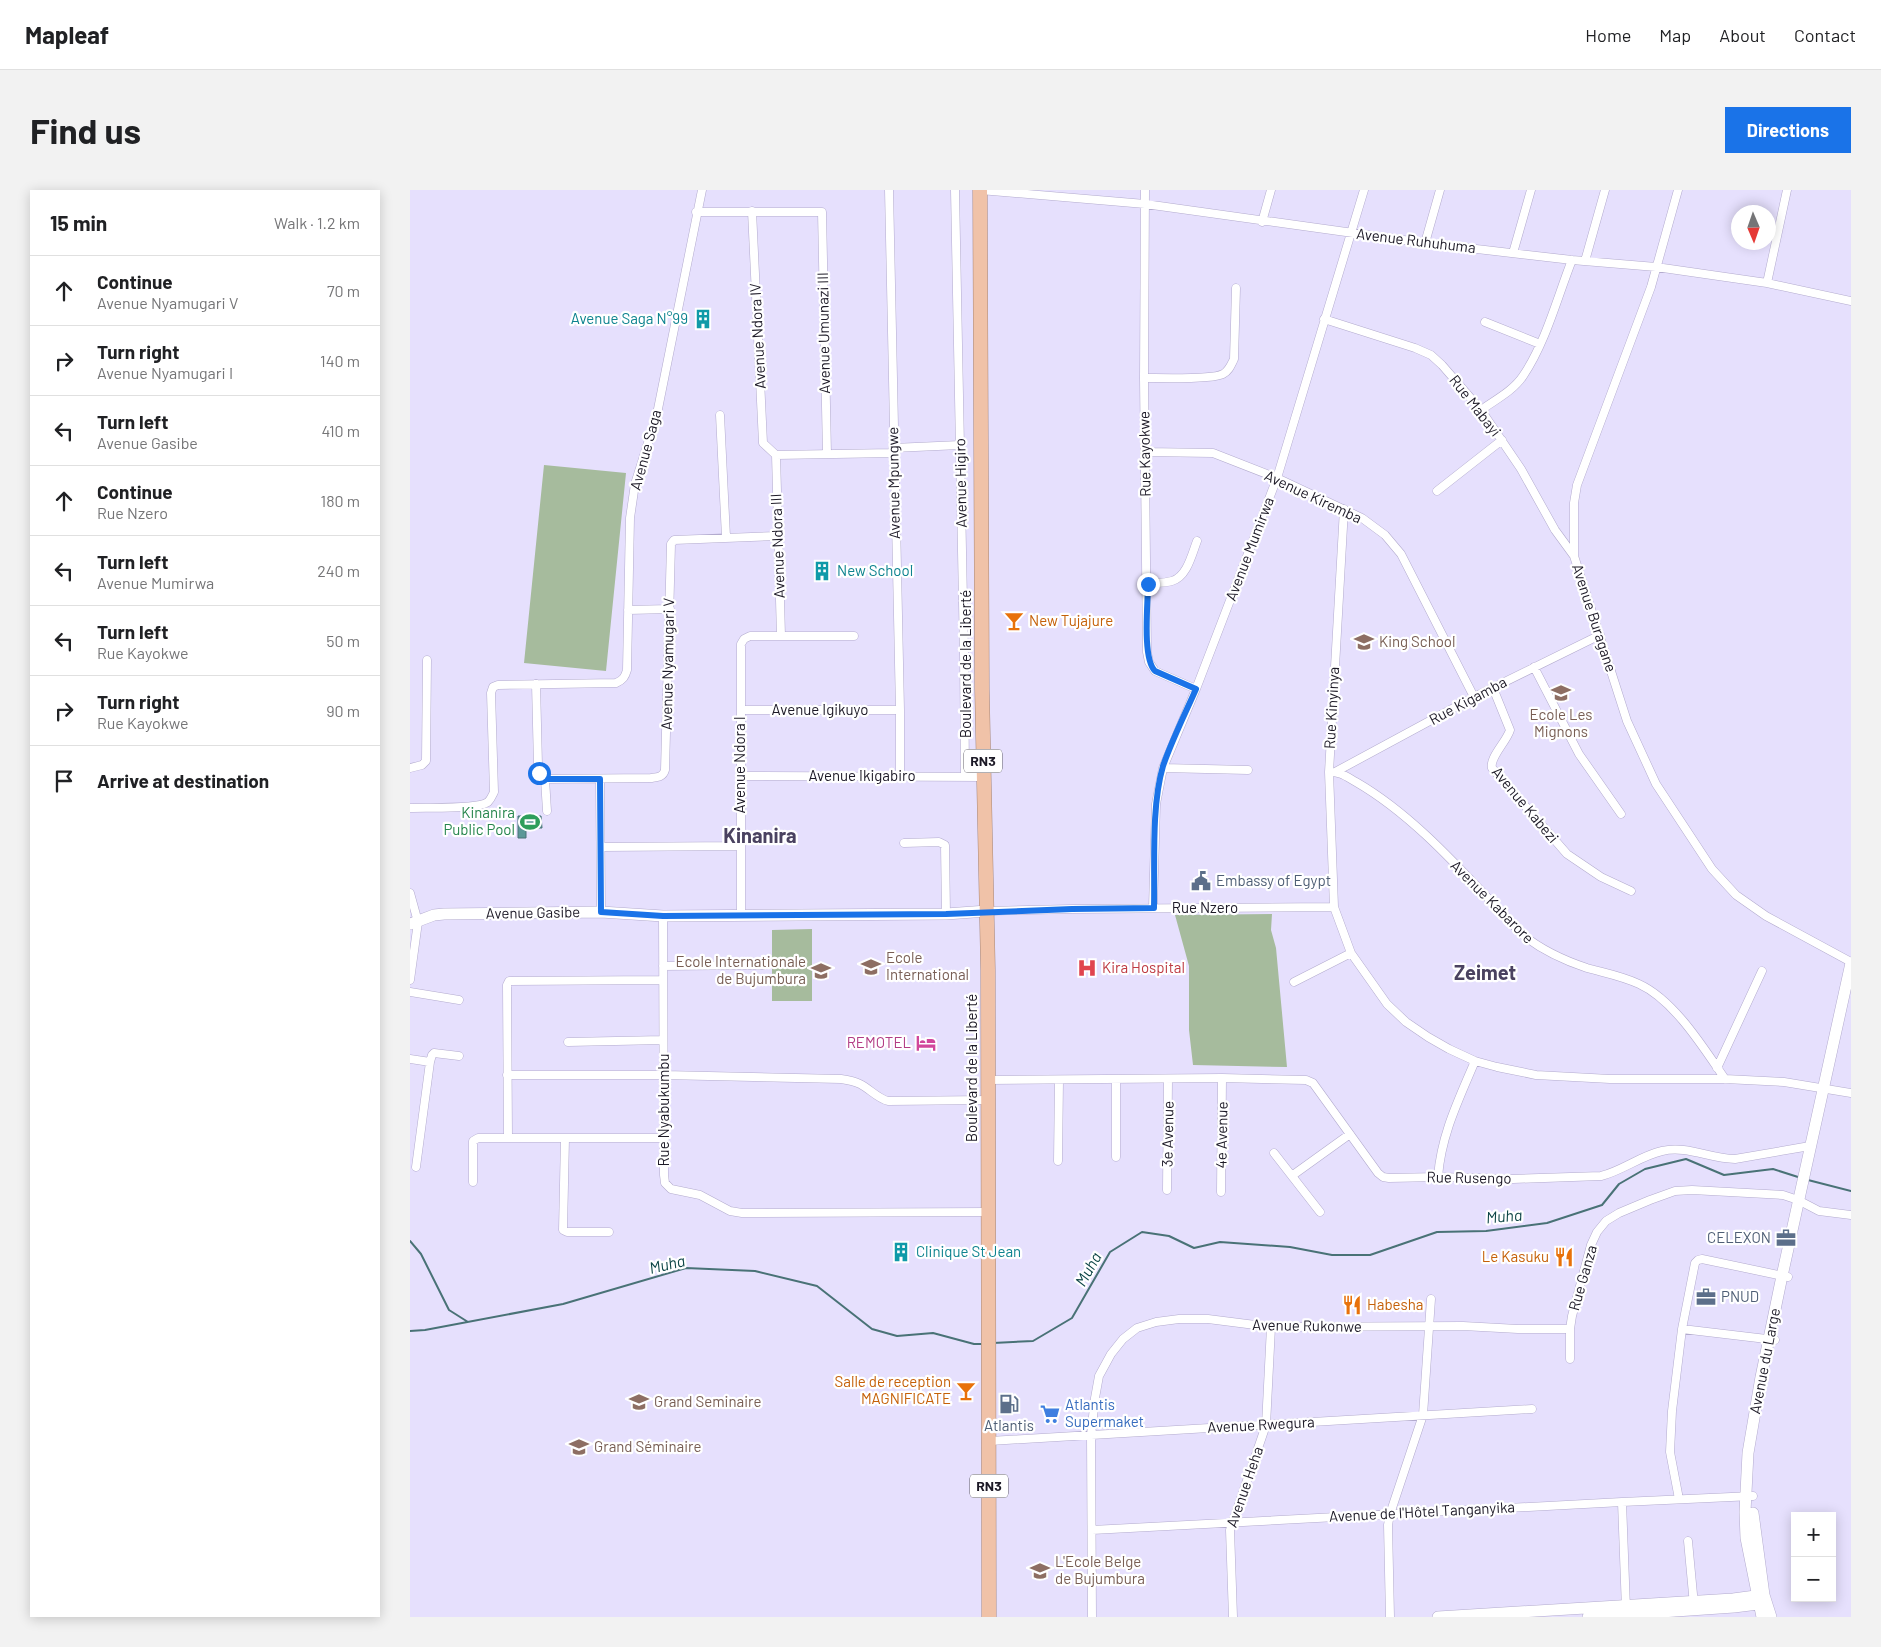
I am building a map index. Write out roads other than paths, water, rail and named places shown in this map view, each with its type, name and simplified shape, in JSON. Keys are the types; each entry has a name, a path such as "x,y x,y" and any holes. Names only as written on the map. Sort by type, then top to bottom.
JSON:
{"highway":[{"name":"Boulevard de la Liberté","path":"980,190 982,689 987,912 990,1617"}],"main road":[{"name":"Avenue Gasibe","path":"414,923 434,915 444,914 601,912 663,916 741,916 987,912"},
{"name":"Avenue du Large","path":"1808,1170 1810,1146 1851,962"},
{"name":"Avenue du Large","path":"1762,1617 1758,1549 1749,1496 1748,1453 1804,1186 1818,1133 1820,1107"},
{"name":"Avenue du Large","path":"1762,1599 1771,1617"},
{"path":"1588,1617 1694,1606 1734,1607 1762,1599"},
{"path":"1438,1617 1627,1612"}],"street":[{"name":"Avenue Saga","path":"533,685 616,683 622,680 628,670 630,518 635,484 656,414 702,190"},
{"name":"Avenue Mpungwe","path":"889,190 900,776"},
{"name":"Avenue Higiro","path":"955,190 965,776"},
{"name":"Avenue Ruhuhuma","path":"980,190 1145,204 1262,222 1351,232 1424,243 1572,260 1656,266 1767,283 1851,301"},
{"name":"Rue Kayokwe","path":"1145,190 1144,378 1148,652 1152,668 1155,671 1196,689"},
{"path":"1262,222 1271,190"},
{"name":"Avenue Mumirwa","path":"1154,908 1156,804 1163,768 1196,689 1277,478 1364,190"},
{"path":"1424,243 1440,190"},
{"path":"1513,253 1531,190"},
{"path":"1585,261 1606,190"},
{"name":"Avenue Buragane","path":"1678,190 1651,287 1577,485 1574,503 1574,556 1627,721 1656,784 1712,869 1736,895 1766,916 1851,962"},
{"path":"1767,283 1787,190"},
{"path":"696,212 752,211"},
{"name":"Avenue Umunazi III","path":"752,211 822,212 827,454"},
{"name":"Avenue Ndora IV","path":"752,211 763,443 776,455"},
{"path":"1481,410 1506,392 1522,377 1540,344 1572,260"},
{"path":"1144,378 1207,377 1224,374 1234,359 1236,288"},
{"name":"Rue Mabayi","path":"1324,319 1396,340 1431,355 1442,365 1481,410 1502,440 1521,469 1555,530 1574,556"},
{"path":"1485,322 1540,344"},
{"path":"720,415 726,537"},
{"path":"1437,491 1502,440"},
{"path":"776,455 893,451 960,446"},
{"name":"Avenue Kiremba","path":"1145,452 1213,453 1277,478 1344,509 1371,524 1401,554 1474,697"},
{"name":"Avenue Ndora III","path":"776,455 781,636"},
{"name":"Rue Kinyinya","path":"1344,509 1333,771 1334,907 1351,953 1387,1004 1406,1022 1450,1050 1497,1068 1536,1075 1610,1079 1725,1079 1784,1082 1851,1093"},
{"name":"Avenue Nyamugari V","path":"545,779 659,777 665,770 671,544 674,540 777,536"},
{"path":"1148,584 1172,581 1178,578 1188,563 1197,541"},
{"path":"628,610 670,609"},
{"name":"Rue Kigamba","path":"1333,771 1474,697 1600,635"},
{"name":"Avenue Ndora I","path":"741,916 741,644 744,639 750,636 781,636"},
{"path":"781,636 854,636"},
{"path":"410,768 422,765 426,761 427,660"},
{"path":"1534,668 1579,754 1621,814"},
{"path":"410,808 470,806 483,804 490,800 494,792 491,693 493,687 498,685 533,685 538,765 539,773 545,779 548,811"},
{"name":"Avenue Kabezi","path":"1493,688 1510,730 1492,760 1492,768 1567,854 1601,877 1631,891"},
{"name":"Avenue Igikuyo","path":"741,710 900,710"},
{"path":"1163,768 1248,770"},
{"name":"Avenue Kabarore","path":"1333,771 1375,793 1407,817 1538,948 1560,958 1638,984 1654,992 1677,1014 1725,1079"},
{"name":"Avenue Ikigabiro","path":"740,776 984,777"},
{"path":"600,779 601,912"},
{"path":"904,843 939,842 945,845 946,914"},
{"path":"602,847 740,846"},
{"path":"410,892 414,923 410,980"},
{"name":"Rue Nzero","path":"987,912 1154,908 1334,907"},
{"name":"Rue Nyabukumbu","path":"663,916 664,1175 668,1187 700,1194 730,1211 742,1213 988,1212"},
{"path":"1294,982 1351,953"},
{"path":"663,966 764,965"},
{"path":"1717,1068 1762,971"},
{"path":"508,1138 507,985 509,982 663,980"},
{"path":"410,992 459,1000"},
{"path":"568,1042 664,1040"},
{"path":"416,1167 432,1055 434,1053 459,1056"},
{"path":"410,1059 430,1062"},
{"path":"1438,1177 1439,1161 1446,1129 1475,1061"},
{"path":"507,1074 841,1079 854,1081 882,1099 888,1100 988,1100"},
{"name":"Rue Rusengo","path":"988,1080 1222,1078 1306,1080 1313,1083 1378,1173 1383,1177 1513,1179 1601,1176 1662,1151 1692,1151 1723,1159 1735,1159 1810,1146"},
{"name":"4e Avenue","path":"1221,1192 1222,1078"},
{"path":"1116,1079 1116,1157"},
{"name":"3e Avenue","path":"1167,1190 1168,1079"},
{"path":"1058,1162 1059,1080"},
{"path":"1293,1175 1350,1134"},
{"path":"473,1182 473,1141 478,1138 665,1138"},
{"path":"565,1138 563,1230 567,1232 609,1232"},
{"path":"1274,1153 1320,1212"},
{"name":"Rue Ganza","path":"1570,1359 1570,1328 1591,1245 1597,1232 1606,1221 1619,1213 1675,1191 1692,1190 1783,1195 1819,1211 1851,1215"},
{"path":"1679,1500 1671,1462 1672,1411 1682,1329 1695,1263 1702,1259 1785,1276"},
{"path":"1390,1617 1388,1536 1390,1514 1423,1415 1431,1299"},
{"name":"Avenue Rukonwe","path":"1092,1617 1091,1435 1098,1376 1110,1354 1123,1339 1137,1328 1156,1322 1180,1319 1208,1319 1271,1327 1570,1328"},
{"name":"Avenue Heha","path":"1233,1617 1229,1538 1232,1522 1266,1425 1271,1327"},
{"path":"1682,1329 1772,1339"},
{"name":"Avenue Rwegura","path":"990,1441 1532,1408"},
{"name":"Avenue de l'Hôtel Tanganyika","path":"1092,1530 1749,1496"},
{"path":"1622,1502 1627,1612"},
{"path":"1688,1540 1694,1606"}],"waterway":[{"name":"Muha","path":"993,1343 1033,1341 1072,1318 1110,1252 1142,1232 1169,1236 1194,1248 1220,1242 1290,1247 1332,1255 1370,1255 1437,1232 1486,1231 1547,1223 1602,1205 1619,1184 1645,1169 1686,1159 1724,1175 1773,1169 1798,1177"},
{"name":"Muha","path":"1808,1180 1851,1191"},
{"path":"410,1241 421,1254 449,1310 468,1322"},
{"name":"Muha","path":"410,1331 425,1330 563,1304 686,1268 755,1271 817,1286 872,1329 897,1336 933,1333 974,1344 983,1344"}],"place":[{"name":"Avenue Saga N°99","path":"703,319"},
{"name":"New School","path":"822,571"},
{"name":"New Tujajure","path":"1014,621"},
{"name":"King School","path":"1364,642"},
{"name":"Ecole Les Mignons","path":"1561,693"},
{"name":"Kinanira Public Pool","path":"530,822"},
{"name":"Embassy of Egypt","path":"1201,881"},
{"name":"Ecole International","path":"871,967"},
{"name":"Kira Hospital","path":"1087,968"},
{"name":"Ecole Internationale de Bujumbura","path":"821,971"},
{"name":"REMOTEL","path":"926,1043"},
{"name":"CELEXON","path":"1786,1238"},
{"name":"Clinique St Jean","path":"901,1252"},
{"name":"Le Kasuku","path":"1564,1257"},
{"name":"PNUD","path":"1706,1297"},
{"name":"Habesha","path":"1352,1305"},
{"name":"Salle de reception MAGNIFICATE","path":"966,1391"},
{"name":"Grand Seminaire","path":"639,1402"},
{"name":"Atlantis","path":"1009,1404"},
{"name":"Atlantis Supermaket","path":"1050,1414"},
{"name":"Grand Séminaire","path":"579,1447"},
{"name":"L'Ecole Belge de Bujumbura","path":"1040,1571"}],"district":[{"name":"Kinanira","path":"760,836"},
{"name":"Zeimet","path":"1485,973"}]}
